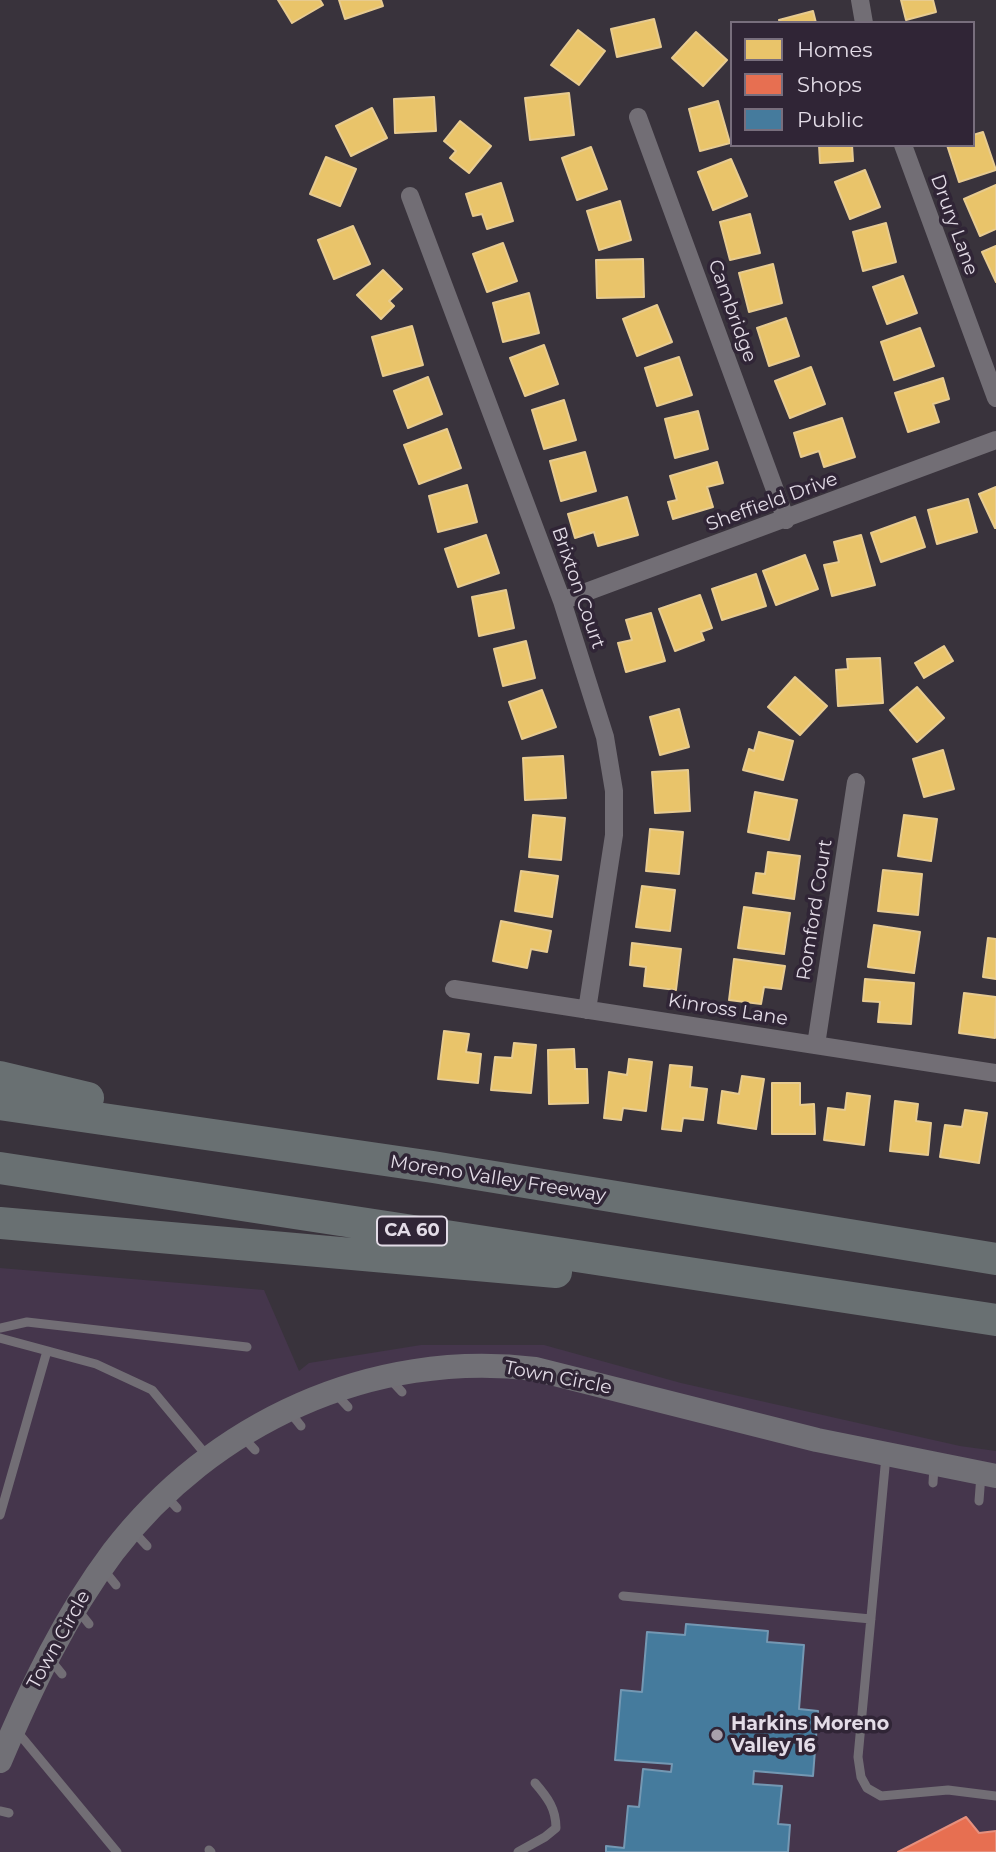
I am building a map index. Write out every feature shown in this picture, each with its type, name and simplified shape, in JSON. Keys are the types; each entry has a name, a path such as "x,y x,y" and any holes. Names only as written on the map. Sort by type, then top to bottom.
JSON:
{"highway":[{"path":"0,1077 145,1112 433,1167"},
{"name":"Moreno Valley Freeway","path":"0,1104 433,1167 996,1259"},
{"name":"CA 60","path":"0,1168 996,1320"},
{"path":"0,1223 824,1294"}],"street":[{"path":"860,0 864,21"},
{"name":"Cambridge","path":"638,117 786,520"},
{"name":"Drury Lane","path":"904,147 996,398"},
{"name":"Brixton Court","path":"410,196 562,601 605,737 614,791 614,835 587,1010"},
{"name":"Sheffield Drive","path":"562,601 996,440"},
{"name":"Romford Court","path":"816,1045 856,782"},
{"name":"Kinross Lane","path":"454,989 996,1073"},
{"name":"Town Circle","path":"0,1761 14,1728 109,1576 209,1458 248,1443 295,1418 340,1399 450,1370 514,1366 559,1374 710,1415 886,1455 934,1474 989,1474"}],"lane":[{"path":"0,1328 27,1322 247,1347"},
{"path":"0,1338 96,1364 152,1390 209,1458"},
{"path":"0,1515 47,1351"},
{"path":"886,1455 858,1757 861,1777 867,1788 881,1796 948,1790 996,1796"},
{"path":"979,1501 989,1474"},
{"path":"623,1596 871,1619"},
{"path":"14,1728 117,1852"},
{"path":"518,1852 545,1837 555,1828 556,1814 548,1798 535,1783"}],"shaded area":[{"path":"0,1268 264,1290 299,1371 309,1363 421,1345 544,1345 681,1383 960,1446 996,1451 996,1852 0,1852"}],"building: Homes":[{"path":"278,0 320,0 323,5 292,23"},
{"path":"339,0 381,0 383,6 345,19"},
{"path":"901,0 933,0 936,12 906,20"},
{"path":"813,11 816,21 779,21"},
{"path":"654,19 661,47 617,57 611,29"},
{"path":"578,30 605,51 579,85 551,65"},
{"path":"696,32 727,60 703,86 672,58"},
{"path":"569,93 574,135 530,140 525,98"},
{"path":"434,97 436,131 395,133 394,99"},
{"path":"718,101 730,143 700,151 689,109"},
{"path":"372,108 387,138 351,156 336,126"},
{"path":"460,121 491,146 469,173 450,158 456,151 444,141"},
{"path":"983,132 996,170 959,182 948,147 975,147 975,134"},
{"path":"591,147 607,189 577,200 562,158"},
{"path":"819,147 852,147 853,161 820,163"},
{"path":"326,157 356,169 340,206 310,194"},
{"path":"731,159 747,196 713,210 698,172"},
{"path":"865,170 880,207 850,219 835,182"},
{"path":"501,183 513,221 487,229 482,214 473,216 466,194"},
{"path":"996,185 996,229 980,236 964,199"},
{"path":"620,201 631,240 599,250 587,211"},
{"path":"750,214 760,253 730,260 720,222"},
{"path":"886,223 896,262 863,271 853,232"},
{"path":"353,226 370,264 334,279 318,240"},
{"path":"503,243 517,281 487,292 473,254"},
{"path":"996,246 996,282 982,252"},
{"path":"643,259 644,297 597,298 596,260"},
{"path":"773,264 782,303 749,312 739,273"},
{"path":"383,270 402,289 389,301 394,306 381,319 357,295"},
{"path":"903,276 917,313 887,324 873,287"},
{"path":"529,293 539,333 503,342 493,303"},
{"path":"657,305 672,342 637,356 623,319"},
{"path":"786,318 799,356 769,366 757,328"},
{"path":"412,326 423,365 383,376 372,337"},
{"path":"920,328 934,366 894,380 881,342"},
{"path":"544,345 558,384 525,396 510,358"},
{"path":"679,357 692,395 657,406 645,368"},
{"path":"811,367 825,404 790,418 775,381"},
{"path":"428,377 442,414 408,428 394,391"},
{"path":"943,378 949,399 933,404 939,422 908,432 895,393"},
{"path":"564,400 576,440 544,449 532,410"},
{"path":"698,411 708,449 675,458 665,419"},
{"path":"842,418 855,457 824,467 819,451 801,457 794,433"},
{"path":"447,429 461,468 419,484 404,445"},
{"path":"585,452 596,491 561,501 550,461"},
{"path":"717,462 723,483 707,487 713,507 673,519 668,502 677,500 670,476"},
{"path":"467,485 477,522 438,532 429,496"},
{"path":"996,487 996,528 995,528 979,494"},
{"path":"627,497 638,535 598,546 594,532 575,538 568,514"},
{"path":"968,499 977,532 937,544 928,510"},
{"path":"915,517 925,547 881,562 871,533"},
{"path":"486,535 499,573 458,587 445,549"},
{"path":"861,535 875,585 832,596 824,565 839,562 834,542"},
{"path":"805,555 818,589 776,605 763,571"},
{"path":"756,574 766,606 722,620 712,589"},
{"path":"506,590 514,628 479,636 472,597"},
{"path":"700,595 712,628 701,632 704,640 675,651 659,609"},
{"path":"651,613 665,661 626,672 618,643 632,640 626,620"},
{"path":"526,641 535,678 503,686 494,649"},
{"path":"944,646 953,661 924,678 915,663"},
{"path":"880,658 883,703 838,706 836,670 848,669 847,659"},
{"path":"795,677 827,706 800,735 768,707"},
{"path":"917,687 944,718 917,742 890,710"},
{"path":"542,690 556,727 522,739 509,702"},
{"path":"679,709 689,747 660,755 650,717"},
{"path":"759,732 793,741 783,780 743,770 749,749 754,751"},
{"path":"943,750 954,789 924,797 913,759"},
{"path":"563,756 566,798 525,800 523,758"},
{"path":"688,770 690,811 655,813 652,772"},
{"path":"755,792 797,800 789,840 748,832"},
{"path":"533,815 565,818 561,860 529,857"},
{"path":"904,815 937,819 931,861 898,856"},
{"path":"650,829 683,832 679,874 646,871"},
{"path":"768,852 800,856 794,899 753,893 756,873 765,874"},
{"path":"883,870 922,874 918,915 878,911"},
{"path":"521,871 558,876 552,917 515,911"},
{"path":"642,886 675,890 670,931 636,927"},
{"path":"744,907 790,913 784,954 738,948"},
{"path":"501,921 551,931 547,952 531,949 527,968 493,961"},
{"path":"874,925 920,932 914,973 868,967"},
{"path":"988,938 996,939 996,979 983,977"},
{"path":"632,943 681,949 676,990 644,986 646,967 630,965"},
{"path":"734,959 785,966 781,989 764,987 761,1004 729,1000"},
{"path":"865,979 914,983 911,1024 878,1022 880,1002 863,1001"},
{"path":"964,993 996,997 995,1038 959,1033"},
{"path":"444,1031 469,1034 466,1052 481,1054 478,1083 438,1079"},
{"path":"514,1043 536,1045 531,1093 491,1090 495,1057 512,1058"},
{"path":"574,1049 575,1069 587,1069 588,1103 549,1104 548,1050"},
{"path":"629,1059 652,1062 646,1111 623,1108 621,1120 604,1118 609,1072 627,1075"},
{"path":"670,1065 692,1067 690,1087 707,1089 703,1120 683,1118 681,1131 662,1129"},
{"path":"742,1076 764,1079 756,1129 718,1123 722,1091 739,1094"},
{"path":"772,1083 800,1083 800,1105 814,1104 815,1134 772,1134"},
{"path":"847,1093 870,1096 864,1145 824,1140 828,1108 845,1110"},
{"path":"895,1101 918,1104 916,1121 931,1123 928,1155 890,1151"},
{"path":"965,1110 987,1113 979,1163 940,1157 945,1125 962,1127"}],"building: Shops":[{"path":"966,1817 979,1833 996,1831 996,1852 898,1852"}],"building: Public":[{"name":"Harkins Moreno Valley 16","path":"686,1624 768,1631 767,1642 804,1645 799,1709 818,1711 813,1776 754,1771 753,1784 782,1786 778,1824 790,1825 788,1852 606,1852 606,1846 624,1848 628,1806 639,1807 643,1769 671,1772 672,1764 615,1760 621,1690 642,1692 647,1632 685,1635"}],"place":[{"name":"Harkins Moreno Valley 16","path":"717,1735"}]}
